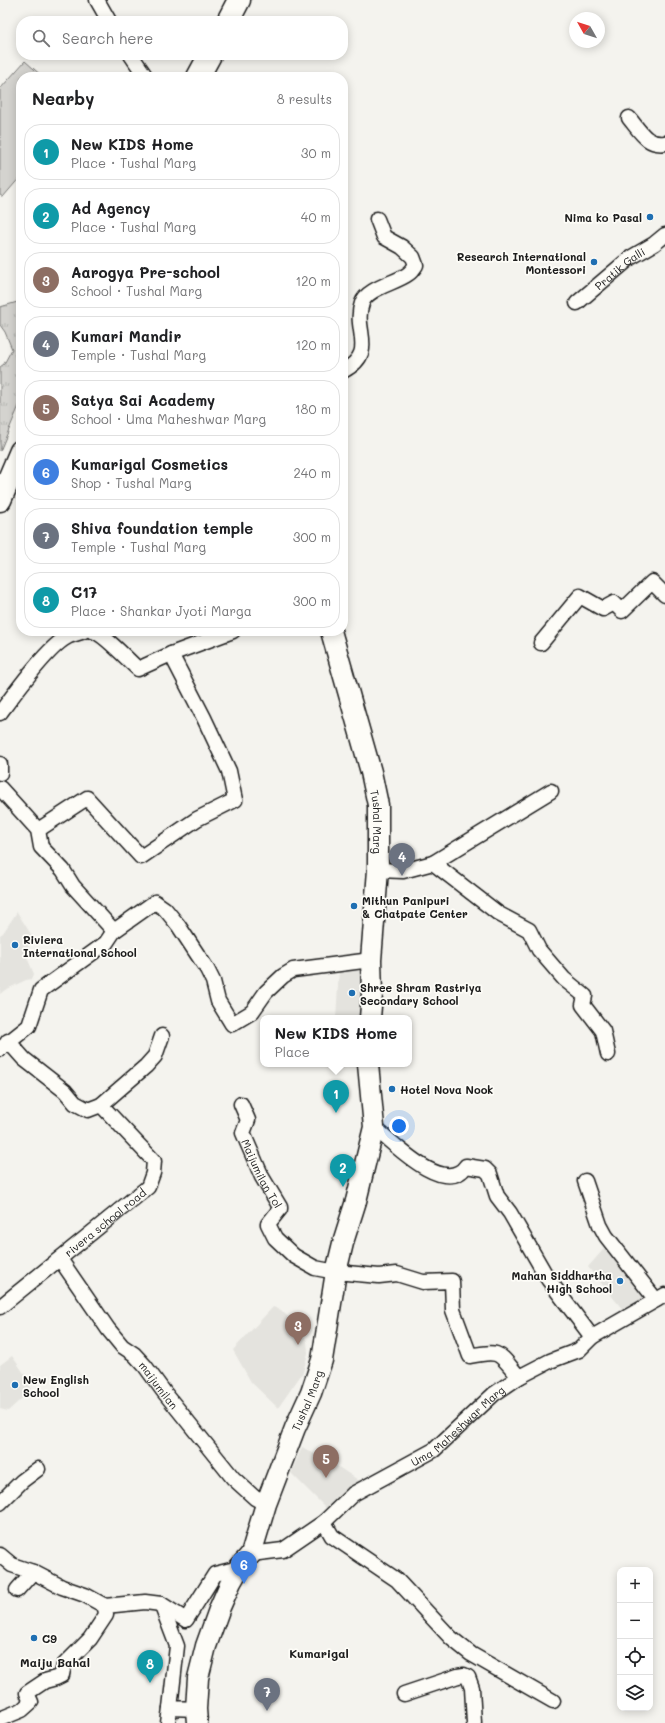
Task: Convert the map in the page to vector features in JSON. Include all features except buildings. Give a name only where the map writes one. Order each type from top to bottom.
[{"type":"main road","points":[[231,16],[239,0]]},
{"type":"main road","points":[[201,72],[207,60]]},
{"type":"main road","points":[[0,500],[16,463]]},
{"type":"street","points":[[97,0],[106,16]]},
{"type":"street","points":[[134,60],[143,72]]},
{"type":"street","points":[[629,118],[646,139],[656,144],[665,143]]},
{"type":"street","points":[[348,368],[354,365],[360,357],[362,346],[360,310],[362,302],[367,294],[409,274],[416,265],[413,257],[402,247],[384,238],[377,219]]},
{"type":"street","name":"Pratik Galli","points":[[577,304],[630,258],[654,244],[665,235]]},
{"type":"street","points":[[541,643],[580,596],[603,609],[614,603],[622,611],[652,582],[665,596]]},
{"type":"street","points":[[0,713],[17,689],[49,653],[68,636]]},
{"type":"street","points":[[102,636],[138,669],[171,654],[220,636]]},
{"type":"street","name":"Tushal Marg","points":[[332,636],[371,772],[378,805],[378,870],[371,960],[372,994],[370,1015]]},
{"type":"street","points":[[38,830],[88,798],[141,857],[197,819],[235,800],[229,771],[171,654]]},
{"type":"street","points":[[0,764],[0,773]]},
{"type":"street","points":[[0,788],[38,830],[41,847],[63,870],[73,886],[114,931]]},
{"type":"street","points":[[378,870],[403,871],[433,863],[550,792]]},
{"type":"street","points":[[433,863],[499,914],[529,930],[539,950],[564,979],[585,996],[583,1005],[602,1031],[608,1054]]},
{"type":"street","points":[[162,1036],[155,1056],[146,1066],[101,1105],[88,1110],[75,1103],[65,1091],[4,1045],[29,1026],[41,990],[106,943],[114,931],[155,902],[165,909],[178,925],[207,969],[213,981],[218,1001],[232,1024],[252,1012],[266,992],[283,976],[293,970],[371,960]]},
{"type":"street","name":"Tushal Marg","points":[[196,1716],[198,1678],[206,1646],[220,1607],[245,1561],[295,1428],[311,1394],[322,1360],[336,1272],[344,1239],[356,1201],[374,1127],[368,1067]]},
{"type":"street","name":"Maijumilan Tol","points":[[241,1104],[248,1120],[243,1133],[262,1178],[280,1207],[269,1222],[268,1227],[275,1238],[294,1256],[315,1268],[336,1272]]},
{"type":"street","name":"rivera school road","points":[[0,1307],[148,1187],[153,1174],[154,1161],[101,1105]]},
{"type":"street","points":[[374,1127],[429,1171],[441,1175],[455,1175],[462,1173],[466,1166],[485,1169],[490,1174],[497,1196],[510,1212],[548,1279],[592,1337]]},
{"type":"street","points":[[585,1181],[600,1225],[606,1236],[661,1297]]},
{"type":"street","name":"maijumilan","points":[[60,1259],[108,1329],[122,1346],[134,1354],[145,1366],[233,1478],[255,1498],[266,1504]]},
{"type":"street","points":[[336,1272],[379,1276],[397,1274],[423,1282],[452,1281],[453,1310],[470,1356],[489,1352],[500,1354],[519,1377]]},
{"type":"street","name":"Uma Maheshwar Marg","points":[[161,1604],[186,1620],[215,1574],[245,1561],[283,1550],[324,1522],[353,1494],[434,1450],[494,1394],[519,1377],[550,1361],[579,1350],[592,1337],[661,1297]]},
{"type":"street","points":[[0,1503],[22,1481],[38,1469]]},
{"type":"street","points":[[324,1522],[332,1536],[397,1580],[451,1638],[470,1654],[553,1701]]},
{"type":"street","points":[[0,1555],[12,1565],[33,1572],[62,1587],[85,1595],[105,1606],[145,1602],[161,1604],[177,1646],[168,1723]]},
{"type":"street","points":[[17,1590],[33,1572]]},
{"type":"street","points":[[0,1719],[22,1710],[31,1702],[28,1693],[45,1680],[62,1675],[64,1664],[90,1639],[106,1615],[105,1606]]},
{"type":"street","points":[[404,1694],[464,1675],[468,1677],[472,1688],[474,1723]]},
{"type":"street","points":[[170,1708],[196,1716]]},
{"type":"shaded area","name":"Riviera International School","points":[[17,912],[32,936],[26,955],[34,974],[32,979],[26,980],[0,994],[0,935],[3,933]]},
{"type":"shaded area","name":"Shree Shram Rastriya Secondary School","points":[[339,970],[368,971],[365,1015],[336,1015]]},
{"type":"shaded area","name":"Mahan Siddhartha High School","points":[[609,1243],[653,1294],[628,1316],[588,1267]]},
{"type":"shaded area","points":[[273,1307],[281,1310],[300,1329],[307,1341],[308,1353],[303,1372],[278,1408],[251,1382],[233,1350]]},
{"type":"shaded area","name":"New English School","points":[[12,1356],[28,1379],[31,1390],[8,1411],[0,1409],[0,1365]]},
{"type":"shaded area","points":[[302,1447],[337,1466],[364,1484],[326,1508],[291,1473]]},
{"type":"green space","points":[[25,61],[37,72],[16,72],[16,182],[3,197],[0,195],[0,89]]},
{"type":"green space","points":[[16,302],[16,413],[0,451],[0,367],[4,364],[12,349],[5,332],[0,325],[0,307]]},
{"type":"place","name":"Nima ko Pasal","points":[[650,217]]},
{"type":"place","name":"Research International Montessori","points":[[594,262]]},
{"type":"place","name":"Kumari Mandir","points":[[402,876]]},
{"type":"place","name":"Mithun Panipuri & Chatpate Center","points":[[354,906]]},
{"type":"place","name":"Riviera International School","points":[[15,945]]},
{"type":"place","name":"Shree Shram Rastriya Secondary School","points":[[352,993]]},
{"type":"place","name":"Hotel Nova Nook","points":[[392,1089]]},
{"type":"place","name":"New KIDS Home","points":[[336,1113]]},
{"type":"place","name":"Ad Agency","points":[[343,1187]]},
{"type":"place","name":"Mahan Siddhartha High School","points":[[620,1281]]},
{"type":"place","name":"Aarogya Pre-school","points":[[298,1345]]},
{"type":"place","name":"New English School","points":[[15,1385]]},
{"type":"place","name":"Satya Sai Academy","points":[[326,1478]]},
{"type":"place","name":"Kumarigal Cosmetics","points":[[244,1584]]},
{"type":"place","name":"C9","points":[[34,1638]]},
{"type":"place","name":"C17","points":[[150,1683]]},
{"type":"place","name":"Shiva foundation temple","points":[[267,1711]]},
{"type":"district","name":"Kumarigal","points":[[319,1653]]},
{"type":"district","name":"Maiju Bahal","points":[[55,1662]]}]
